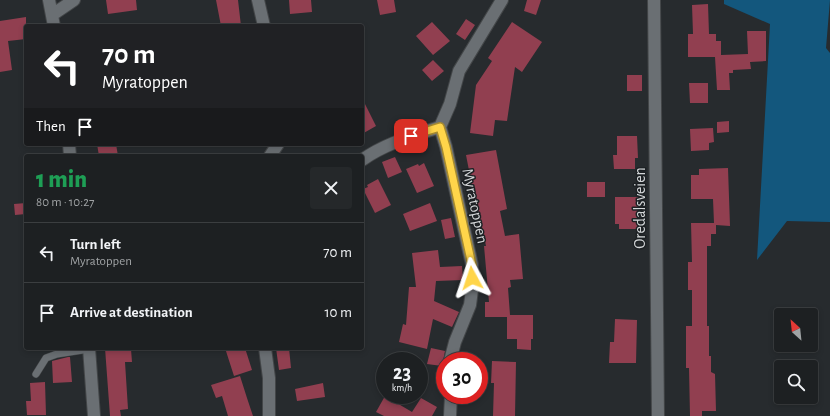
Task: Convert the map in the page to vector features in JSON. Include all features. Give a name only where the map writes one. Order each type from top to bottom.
[{"type":"street","points":[[49,0],[53,20]]},
{"type":"street","points":[[53,20],[74,0]]},
{"type":"street","points":[[258,0],[264,24]]},
{"type":"street","points":[[364,158],[375,150],[396,141],[440,127],[450,104],[459,71],[502,0]]},
{"type":"street","name":"Oredalsveien","points":[[654,0],[658,416]]},
{"type":"street","name":"Myratoppen","points":[[440,127],[446,147],[472,265],[472,290],[470,305],[452,352]]},
{"type":"street","points":[[89,350],[94,416]]},
{"type":"street","points":[[265,350],[269,378],[269,416]]},
{"type":"street","points":[[450,416],[451,404]]},
{"type":"lane","points":[[36,374],[46,358],[57,354],[78,350]]},
{"type":"shaded area","points":[[724,0],[830,0],[826,48],[830,53],[830,222],[787,221],[757,260],[770,24],[724,4]]},
{"type":"building","points":[[106,0],[136,0],[137,10],[108,14]]},
{"type":"building","points":[[216,0],[238,0],[241,24],[221,24]]},
{"type":"building","points":[[289,0],[311,0],[312,12],[290,14]]},
{"type":"building","points":[[377,0],[394,0],[396,12],[380,15]]},
{"type":"building","points":[[527,0],[541,0],[536,15],[524,11]]},
{"type":"building","points":[[708,4],[709,34],[716,34],[716,41],[721,41],[721,55],[748,54],[747,31],[766,31],[766,61],[750,62],[751,69],[733,70],[733,73],[729,73],[730,90],[717,90],[715,57],[688,57],[688,34],[693,34],[692,5]]},
{"type":"building","points":[[26,17],[26,24],[24,24],[24,39],[8,41],[12,70],[0,72],[0,21]]},
{"type":"building","points":[[466,19],[475,25],[465,40],[456,34]]},
{"type":"building","points":[[432,22],[450,41],[433,55],[416,36]]},
{"type":"building","points":[[512,22],[542,42],[522,72],[515,67],[507,121],[495,120],[493,136],[470,133],[476,85],[492,61],[488,58]]},
{"type":"building","points":[[433,60],[444,71],[432,81],[422,70]]},
{"type":"building","points":[[627,75],[642,75],[642,91],[627,91]]},
{"type":"building","points":[[689,83],[708,83],[708,103],[690,103]]},
{"type":"building","points":[[364,102],[376,126],[364,133]]},
{"type":"building","points":[[729,121],[729,132],[717,133],[717,122]]},
{"type":"building","points":[[713,128],[714,142],[709,143],[709,150],[691,151],[690,129]]},
{"type":"building","points":[[617,136],[637,136],[638,158],[635,158],[635,169],[614,169],[613,155],[617,155]]},
{"type":"building","points":[[97,146],[116,146],[118,154],[99,154]]},
{"type":"building","points":[[496,150],[507,209],[500,211],[505,236],[519,234],[523,279],[510,280],[511,287],[508,288],[510,315],[533,315],[533,339],[531,339],[531,350],[517,349],[517,339],[507,339],[507,317],[485,317],[485,302],[489,302],[484,246],[486,246],[481,222],[479,222],[466,155]]},
{"type":"building","points":[[395,157],[402,172],[388,178],[382,162]]},
{"type":"building","points":[[424,163],[434,186],[417,193],[406,169],[418,164],[419,166]]},
{"type":"building","points":[[728,168],[730,226],[716,225],[716,234],[711,234],[711,246],[707,246],[707,326],[709,326],[709,356],[711,356],[711,372],[715,374],[716,411],[702,411],[702,416],[690,416],[689,368],[686,368],[686,326],[692,326],[692,290],[688,290],[688,262],[692,262],[691,223],[714,223],[713,199],[691,199],[691,175],[699,175],[699,169]]},
{"type":"building","points":[[378,179],[391,205],[375,213],[364,191],[364,189],[368,187],[367,185]]},
{"type":"building","points":[[587,182],[605,182],[605,197],[587,197]]},
{"type":"building","points":[[615,197],[638,197],[638,229],[619,229],[619,224],[615,224]]},
{"type":"building","points":[[24,203],[24,214],[15,215],[14,204]]},
{"type":"building","points":[[430,203],[437,221],[410,231],[403,214]]},
{"type":"building","points":[[451,218],[455,237],[445,239],[441,220]]},
{"type":"building","points":[[438,250],[440,267],[462,266],[463,280],[436,281],[434,301],[459,312],[452,327],[433,319],[427,349],[399,342],[403,324],[406,325],[409,287],[416,287],[412,253]]},
{"type":"building","points":[[615,319],[637,320],[636,363],[609,363],[610,342],[614,342]]},
{"type":"building","points":[[431,348],[445,351],[436,352],[436,365],[428,364]]},
{"type":"building","points":[[105,350],[131,350],[132,362],[125,362],[128,409],[120,410],[121,416],[110,416]]},
{"type":"building","points":[[226,350],[246,350],[252,370],[234,376]]},
{"type":"building","points":[[276,350],[289,350],[291,368],[279,370]]},
{"type":"building","points":[[70,357],[72,382],[53,383],[52,361]]},
{"type":"building","points":[[492,361],[516,362],[515,416],[493,416],[494,383],[491,383]]},
{"type":"building","points":[[240,376],[253,416],[228,416],[222,396],[216,398],[211,385]]},
{"type":"building","points":[[45,382],[46,415],[27,415],[26,401],[31,401],[30,383]]},
{"type":"building","points":[[323,383],[325,397],[297,401],[295,389]]},
{"type":"building","points":[[428,402],[437,407],[432,416],[384,416],[376,412],[380,404],[398,404],[412,412],[417,404],[428,404]]},
{"type":"route","points":[[411,136],[440,127],[446,147],[472,265],[472,278]]}]
